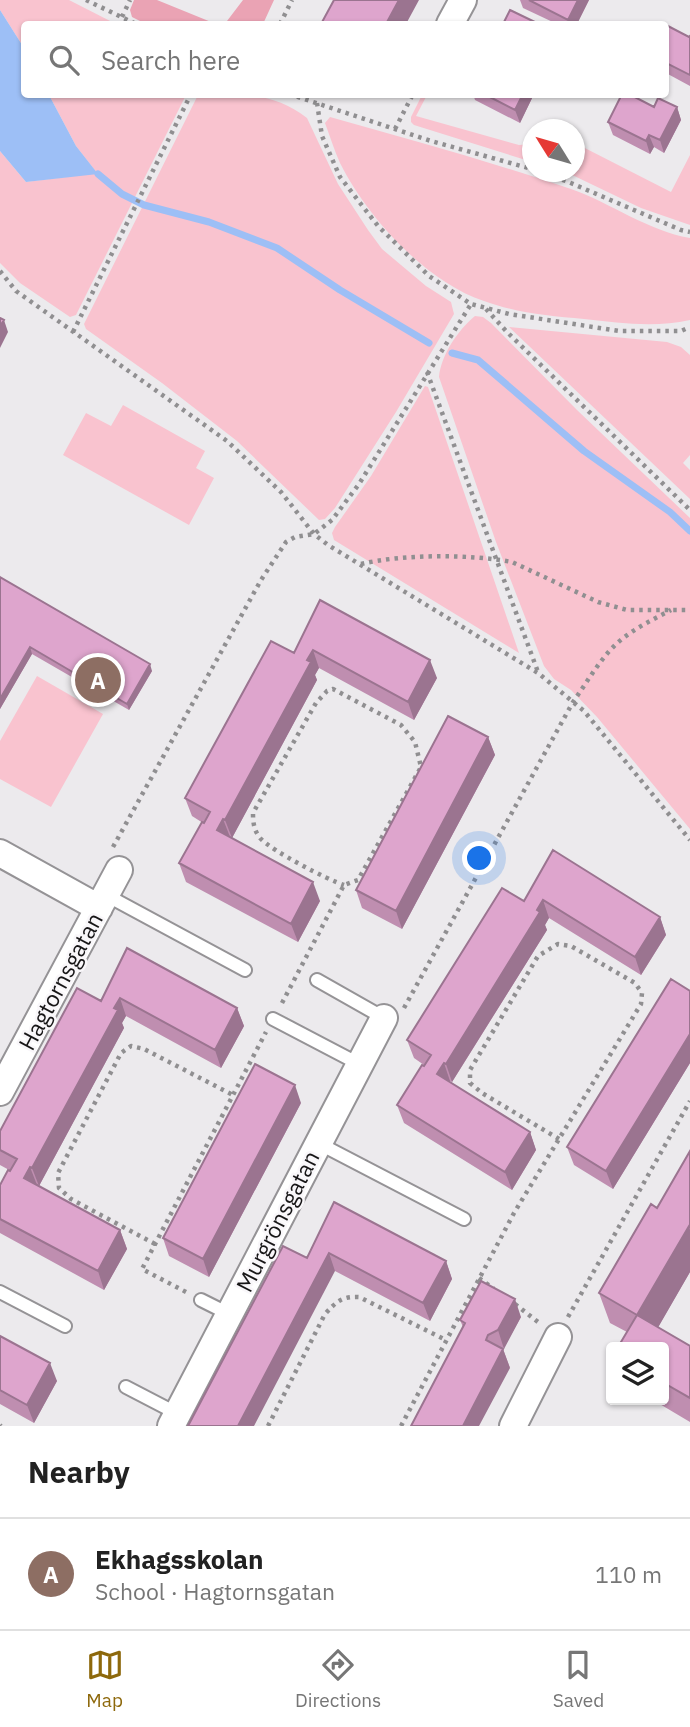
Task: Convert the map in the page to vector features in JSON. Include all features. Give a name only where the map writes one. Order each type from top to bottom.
[{"type":"street","points":[[452,21],[463,0]]},
{"type":"street","points":[[0,853],[102,901]]},
{"type":"street","name":"Hagtornsgatan","points":[[0,1093],[119,870]]},
{"type":"street","name":"Murgrönsgatan","points":[[174,1420],[384,1018]]},
{"type":"street","points":[[513,1426],[558,1337]]},
{"type":"lane","points":[[102,901],[245,970]]},
{"type":"lane","points":[[317,981],[384,1018]]},
{"type":"lane","points":[[273,1019],[359,1065]]},
{"type":"lane","points":[[317,1143],[464,1219]]},
{"type":"lane","points":[[0,1292],[65,1326]]},
{"type":"lane","points":[[201,1300],[229,1314]]},
{"type":"lane","points":[[126,1387],[174,1420]]},
{"type":"path","points":[[86,0],[130,21]]},
{"type":"path","points":[[122,17],[130,0]]},
{"type":"path","points":[[282,21],[292,0]]},
{"type":"path","points":[[73,331],[189,98]]},
{"type":"path","points":[[301,98],[522,167]]},
{"type":"path","points":[[395,129],[412,98]]},
{"type":"path","points":[[317,103],[322,136],[340,177],[377,226],[429,276],[471,304],[509,314],[619,331],[681,331],[690,327]]},
{"type":"path","points":[[568,182],[690,232]]},
{"type":"path","points":[[0,271],[16,290],[227,441],[281,492],[314,534],[538,673],[584,711],[690,840]]},
{"type":"path","points":[[118,839],[261,580],[286,542],[295,537],[314,534],[332,520],[359,484],[471,304]]},
{"type":"path","points":[[485,308],[506,332],[690,510]]},
{"type":"path","points":[[427,371],[538,673]]},
{"type":"path","points":[[360,565],[398,559],[497,559],[512,562],[598,602],[627,610],[690,610]]},
{"type":"path","points":[[384,1018],[397,1022],[573,702],[620,640],[671,610]]},
{"type":"path","points":[[201,1300],[142,1269],[344,885],[358,880],[421,767],[415,742],[401,725],[333,689],[327,691],[316,703],[253,813],[253,826],[262,839],[327,880],[344,885]]},
{"type":"path","points":[[401,1426],[514,1213],[559,1139],[641,1004],[642,993],[635,983],[571,946],[558,944],[538,957],[470,1070],[470,1083],[559,1139]]},
{"type":"path","points":[[155,1244],[71,1199],[59,1188],[58,1173],[121,1052],[131,1046],[144,1049],[233,1095]]},
{"type":"path","points":[[509,1300],[558,1337],[690,1101]]},
{"type":"path","points":[[479,1278],[499,1293]]},
{"type":"path","points":[[268,1426],[325,1314],[337,1301],[359,1297],[446,1340]]},
{"type":"shaded area","points":[[0,0],[69,0],[110,21],[21,21],[21,43],[0,10]]},
{"type":"shaded area","points":[[134,0],[157,0],[209,21],[140,21],[132,17],[130,10]]},
{"type":"shaded area","points":[[243,0],[274,0],[264,21],[227,21]]},
{"type":"shaded area","points":[[51,98],[184,98],[76,315],[70,317],[20,283],[0,263],[0,151],[26,182],[97,173],[76,146]]},
{"type":"shaded area","points":[[197,98],[264,98],[294,109],[307,118],[338,184],[382,249],[426,286],[451,302],[454,314],[335,508],[325,519],[319,520],[237,441],[86,329],[84,324]]},
{"type":"shaded area","points":[[420,98],[425,98],[416,116],[522,145],[522,159],[414,125],[411,122]]},
{"type":"shaded area","points":[[330,117],[481,160],[522,173],[522,182],[549,182],[571,189],[644,223],[690,238],[690,320],[637,324],[546,315],[496,305],[462,292],[420,263],[382,225],[352,184],[338,158],[325,123]]},
{"type":"shaded area","points":[[585,148],[671,192],[690,155],[690,225],[641,208],[585,181]]},
{"type":"shaded area","points":[[475,316],[483,317],[491,323],[690,518],[690,829],[597,717],[571,690],[554,679],[544,666],[496,542],[439,377],[451,344]]},
{"type":"shaded area","points":[[509,327],[667,342],[681,347],[690,355],[690,455],[683,463],[690,470],[690,499]]},
{"type":"shaded area","points":[[425,386],[428,387],[519,653],[334,540],[332,533],[335,527],[371,476]]},
{"type":"shaded area","points":[[123,405],[205,451],[196,468],[214,478],[189,525],[63,455],[86,413],[111,426]]},
{"type":"shaded area","points":[[37,676],[103,714],[51,807],[0,779],[0,741]]},
{"type":"water","points":[[0,10],[21,43],[21,98],[51,98],[76,146],[98,174],[26,182],[0,151]]},
{"type":"building","points":[[334,0],[399,0],[388,21],[323,21]]},
{"type":"building","points":[[529,0],[578,0],[568,20]]},
{"type":"building","points":[[510,10],[533,21],[504,21]]},
{"type":"building","points":[[669,27],[690,36],[690,75],[669,64]]},
{"type":"building","points":[[492,98],[521,98],[515,110]]},
{"type":"building","points":[[620,98],[637,98],[654,107],[658,98],[677,107],[660,140],[649,135],[646,141],[608,122]]},
{"type":"building","points":[[0,577],[150,664],[127,704],[30,647],[0,699]]},
{"type":"building","points":[[320,600],[430,660],[408,702],[313,650],[307,660],[311,662],[217,830],[313,882],[291,924],[179,863],[210,812],[185,798],[271,641],[294,653]]},
{"type":"building","points":[[448,716],[488,737],[396,911],[356,890]]},
{"type":"building","points":[[553,850],[660,917],[635,957],[543,900],[537,910],[540,912],[446,1064],[444,1063],[437,1074],[530,1132],[505,1172],[397,1105],[431,1055],[407,1040],[502,888],[524,901]]},
{"type":"building","points":[[127,948],[237,1008],[215,1050],[120,998],[114,1008],[118,1010],[24,1178],[120,1230],[98,1271],[0,1219],[0,1185],[17,1159],[0,1150],[0,1131],[77,988],[101,1001]]},
{"type":"building","points":[[671,979],[690,991],[690,1034],[606,1171],[567,1147]]},
{"type":"building","points":[[255,1064],[295,1085],[203,1259],[163,1238]]},
{"type":"building","points":[[690,1151],[690,1227],[637,1315],[599,1293],[651,1204],[657,1208]]},
{"type":"building","points":[[334,1202],[446,1261],[423,1303],[329,1253],[238,1426],[188,1426],[283,1246],[307,1258]]},
{"type":"building","points":[[481,1281],[515,1299],[498,1330],[488,1335],[486,1340],[503,1349],[463,1426],[411,1426],[465,1323],[460,1320]]},
{"type":"building","points":[[637,1315],[690,1346],[690,1398],[669,1386],[669,1342],[621,1342]]},
{"type":"building","points":[[0,1336],[50,1363],[27,1405],[0,1390]]},
{"type":"waterway","points":[[98,174],[122,194],[144,205],[209,222],[277,248],[340,290],[429,343]]},
{"type":"waterway","points":[[452,353],[478,360],[584,451],[670,512],[690,531]]},
{"type":"place","name":"Ekhagsskolan","points":[[98,680]]}]
